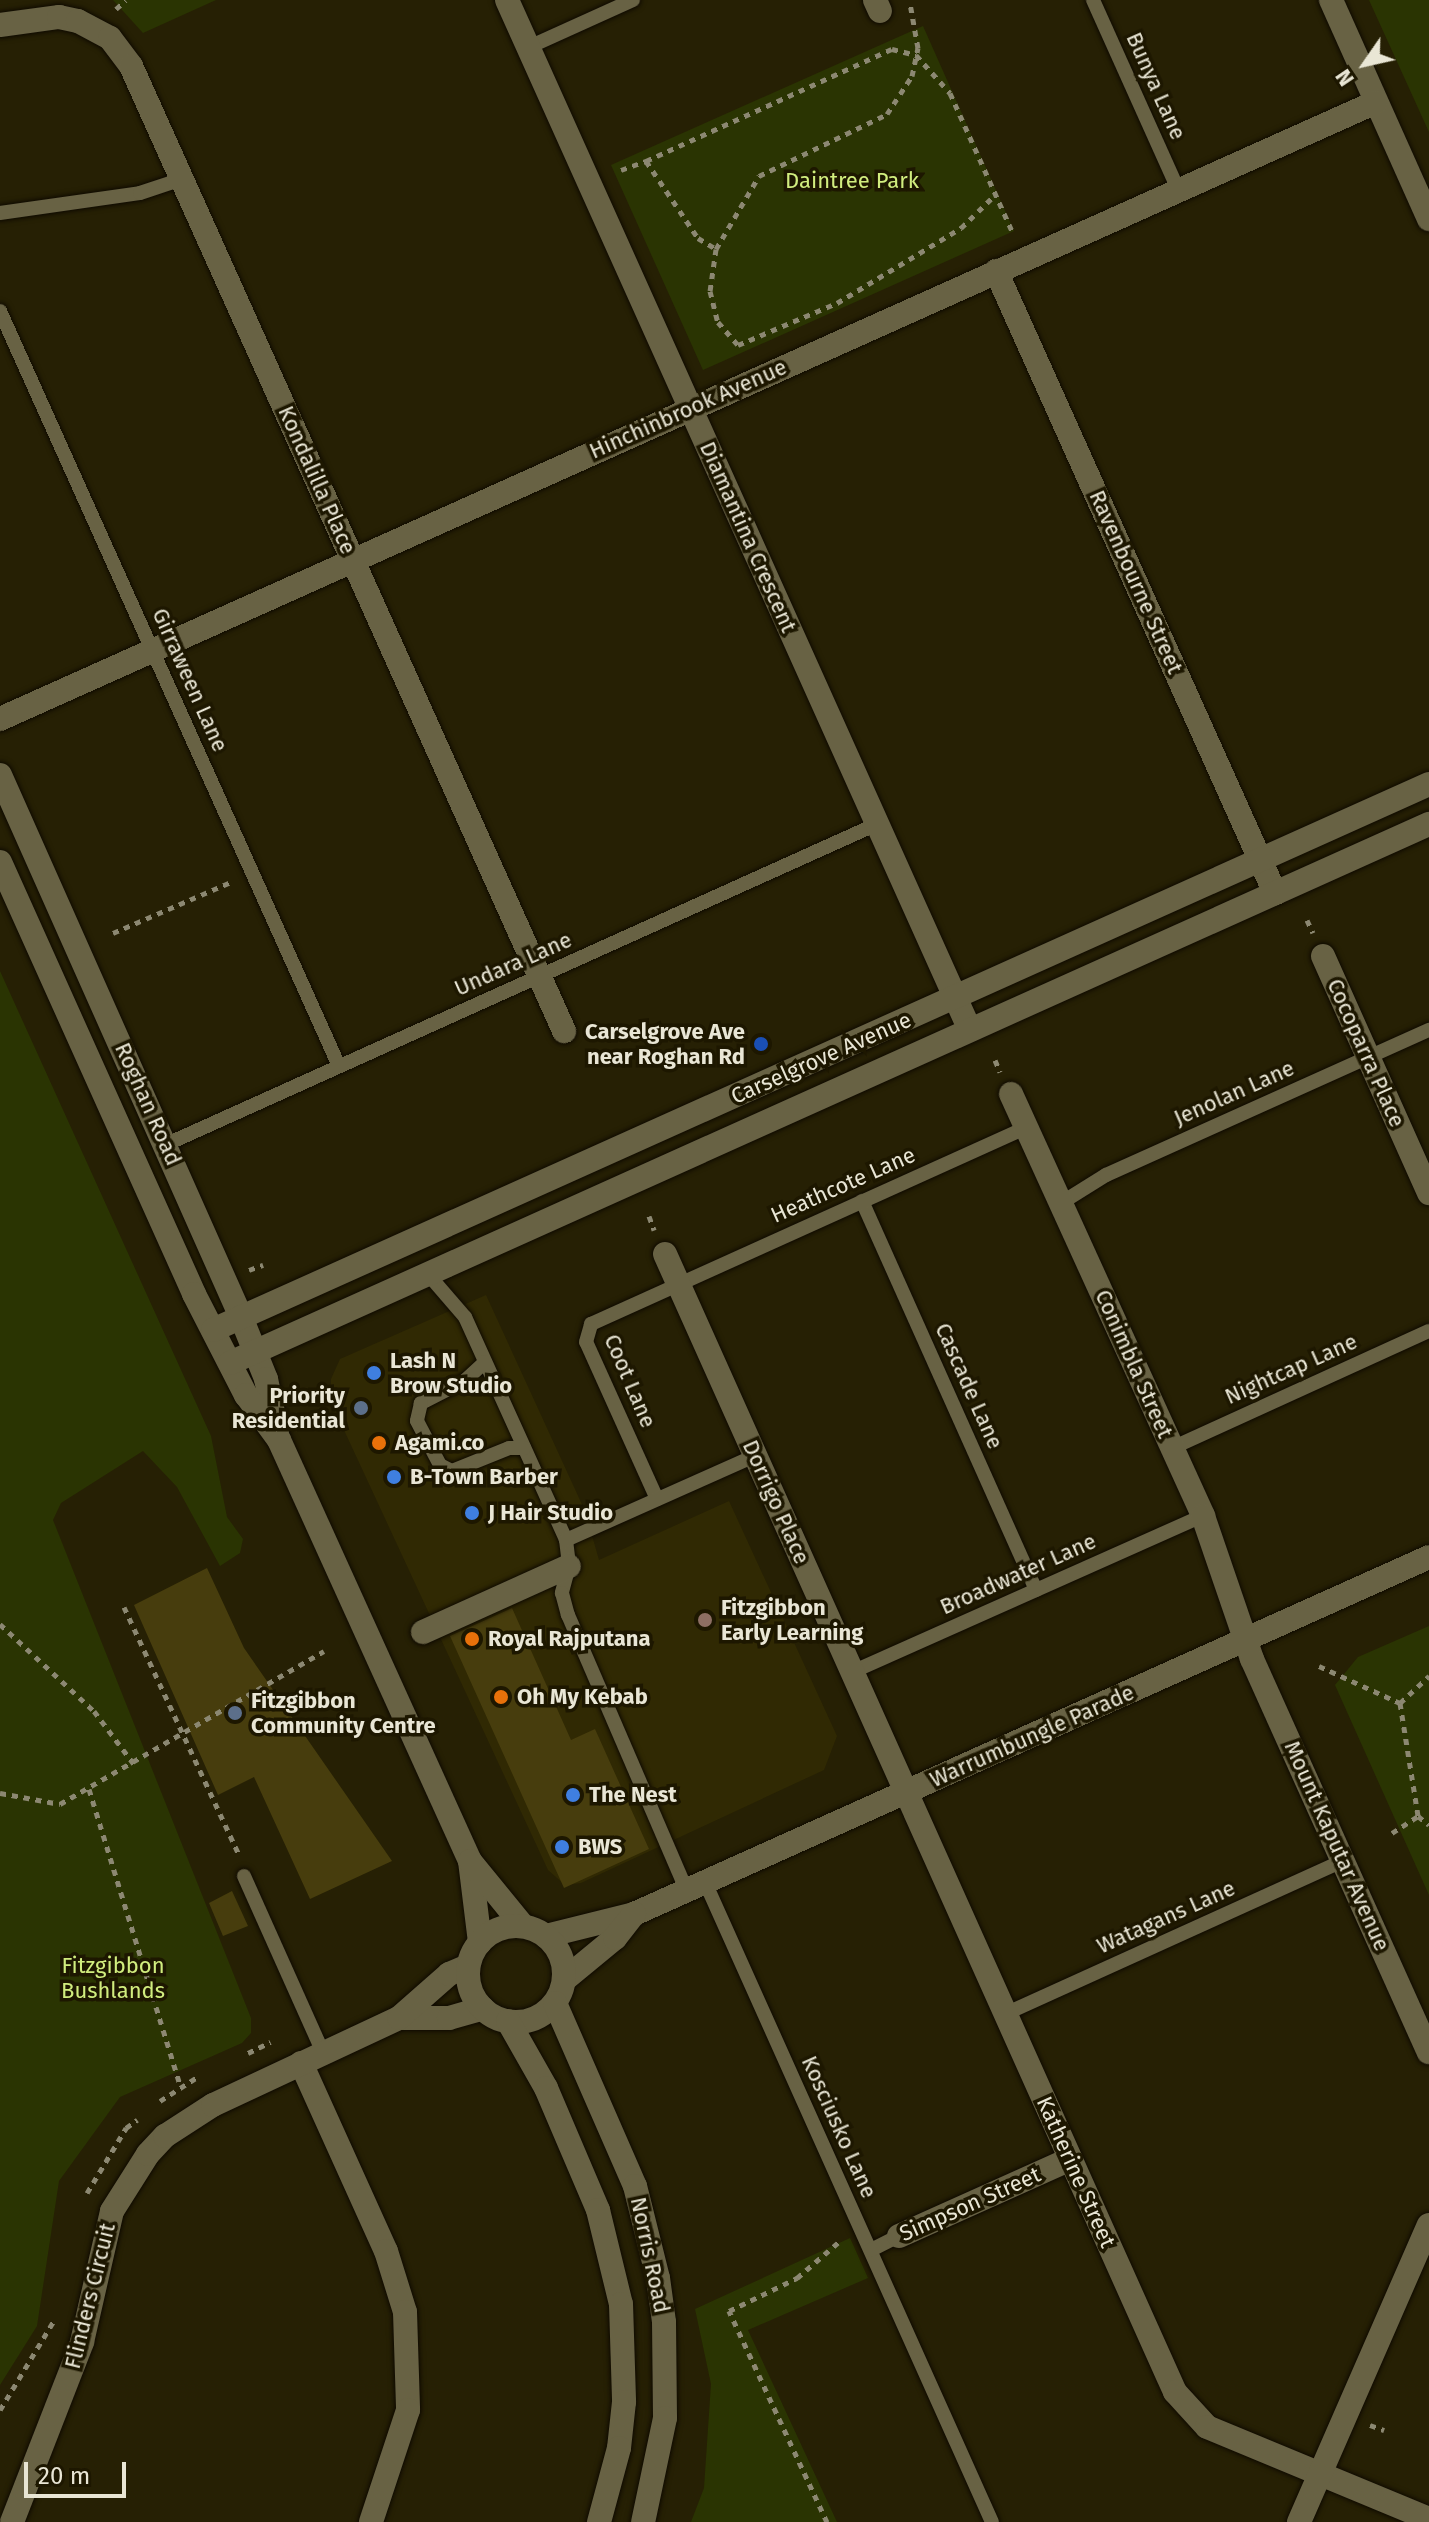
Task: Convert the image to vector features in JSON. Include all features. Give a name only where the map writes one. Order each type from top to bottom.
[{"type":"street","name":"Diamantina Crescent","points":[[507,0],[970,1030]]},
{"type":"street","points":[[1331,0],[1429,219]]},
{"type":"street","name":"Kondalilla Place","points":[[0,25],[59,17],[110,38],[131,66],[564,1031]]},
{"type":"street","name":"Hinchinbrook Avenue","points":[[0,719],[1376,102]]},
{"type":"street","name":"Ravenbourne Street","points":[[996,271],[1275,893]]},
{"type":"street","name":"Roghan Road","points":[[0,775],[167,1144],[256,1351],[279,1440]]},
{"type":"street","name":"Carselgrove Avenue","points":[[213,1330],[1429,784]]},
{"type":"street","name":"Carselgrove Avenue","points":[[230,1363],[1429,824]]},
{"type":"street","name":"Roghan Road","points":[[0,862],[213,1330],[230,1363],[279,1440],[470,1861],[523,1926]]},
{"type":"street","name":"Cocoparra Place","points":[[1323,956],[1429,1193]]},
{"type":"street","name":"Conimbla Street","points":[[1011,1094],[1203,1516],[1245,1639]]},
{"type":"street","name":"Dorrigo Place","points":[[665,1254],[906,1793]]},
{"type":"street","name":"Warrumbungle Parade","points":[[546,1936],[634,1914],[1429,1557]]},
{"type":"street","points":[[423,1632],[569,1566]]},
{"type":"street","name":"Mount Kaputar Avenue","points":[[1245,1639],[1429,2052]]},
{"type":"street","name":"Katherine Street","points":[[906,1793],[1183,2406],[1207,2427],[1429,2519]]},
{"type":"street","name":"Roghan Road","points":[[470,1861],[480,1942]]},
{"type":"street","name":"Warrumbungle Parade","points":[[564,1980],[615,1938],[634,1914]]},
{"type":"street","points":[[523,1926],[546,1936],[557,1949],[564,1980],[555,2003],[534,2019],[508,2021],[483,2008],[468,1982],[468,1966],[480,1942],[492,1932],[523,1926]]},
{"type":"street","name":"Flinders Circuit","points":[[12,2522],[82,2342],[102,2242],[128,2181],[165,2136],[186,2121],[399,2018],[449,1974],[468,1966]]},
{"type":"street","name":"Norris Road","points":[[555,2003],[635,2186],[658,2278],[664,2322],[665,2418],[643,2522]]},
{"type":"street","name":"Flinders Circuit","points":[[399,2018],[455,2018],[483,2008]]},
{"type":"street","name":"Norris Road","points":[[508,2021],[546,2088],[598,2210],[621,2304],[624,2402],[619,2448],[599,2522]]},
{"type":"street","points":[[312,2058],[386,2251],[405,2312],[408,2410],[371,2522]]},
{"type":"street","name":"Simpson Street","points":[[899,2236],[1070,2159]]},
{"type":"street","points":[[1299,2522],[1323,2476],[1429,2225]]},
{"type":"lane","points":[[529,47],[633,0]]},
{"type":"lane","name":"Bunya Lane","points":[[1093,0],[1179,191]]},
{"type":"lane","points":[[0,213],[140,193],[182,179]]},
{"type":"lane","name":"Girraween Lane","points":[[0,311],[339,1066]]},
{"type":"lane","name":"Undara Lane","points":[[167,1144],[877,824]]},
{"type":"lane","name":"Jenolan Lane","points":[[1061,1203],[1106,1175],[1429,1030]]},
{"type":"lane","name":"Heathcote Lane","points":[[678,1284],[1026,1128]]},
{"type":"lane","name":"Cascade Lane","points":[[862,1201],[1036,1590]]},
{"type":"lane","name":"Kosciusko Lane","points":[[427,1273],[456,1302],[566,1540],[569,1566],[562,1593],[568,1615],[871,2250],[992,2522]]},
{"type":"lane","name":"Coot Lane","points":[[657,1499],[586,1337],[596,1321],[678,1284]]},
{"type":"lane","name":"Nightcap Lane","points":[[1172,1448],[1429,1331]]},
{"type":"lane","points":[[485,1362],[466,1380],[421,1403],[417,1421],[436,1460],[452,1471],[509,1448],[524,1448]]},
{"type":"lane","points":[[566,1540],[755,1456]]},
{"type":"lane","name":"Broadwater Lane","points":[[852,1672],[1203,1516]]},
{"type":"lane","name":"Watagans Lane","points":[[1005,2014],[1345,1860]]},
{"type":"lane","points":[[243,1869],[312,2058]]},
{"type":"lane","name":"Simpson Street","points":[[871,2250],[899,2236]]},
{"type":"path","points":[[113,12],[126,0]]},
{"type":"path","points":[[909,0],[916,20],[916,55],[912,76],[887,114],[759,176],[716,249],[710,291],[718,322],[738,345],[837,303],[961,228],[996,194]]},
{"type":"path","points":[[621,170],[892,49],[916,55],[950,93],[1017,241]]},
{"type":"path","points":[[646,161],[698,238],[716,249]]},
{"type":"path","points":[[113,933],[252,872]]},
{"type":"path","points":[[247,1271],[263,1265]]},
{"type":"path","points":[[124,1607],[243,1869]]},
{"type":"path","points":[[0,1624],[94,1711],[134,1764]]},
{"type":"path","points":[[0,1793],[60,1804],[134,1764],[324,1651]]},
{"type":"path","points":[[1319,1666],[1400,1703]]},
{"type":"path","points":[[1400,1703],[1429,1676]]},
{"type":"path","points":[[1400,1703],[1418,1816],[1429,1825]]},
{"type":"path","points":[[89,1789],[180,2085]]},
{"type":"path","points":[[1392,1833],[1418,1816]]},
{"type":"path","points":[[827,2522],[729,2311],[797,2278],[848,2234]]},
{"type":"path","points":[[1370,2425],[1384,2430]]},
{"type":"shaded area","points":[[486,1295],[585,1511],[599,1560],[729,1501],[837,1736],[824,1770],[581,1883],[565,1885],[548,1870],[331,1402],[331,1379],[340,1359]]},
{"type":"green space","points":[[113,0],[216,0],[143,33]]},
{"type":"green space","points":[[1369,0],[1429,0],[1429,132]]},
{"type":"green space","name":"Daintree Park","points":[[923,26],[1014,231],[703,370],[611,165]]},
{"type":"green space","name":"Fitzgibbon Bushlands","points":[[0,971],[211,1436],[227,1517],[243,1539],[240,1553],[220,1566],[177,1487],[143,1451],[61,1503],[53,1520],[251,2018],[251,2033],[242,2043],[120,2097],[59,2181],[37,2326],[0,2385]]},
{"type":"green space","points":[[1429,1626],[1429,1895],[1335,1685],[1358,1657]]},
{"type":"green space","points":[[850,2238],[868,2278],[748,2330],[837,2522],[691,2522],[704,2488],[711,2384],[695,2309]]},
{"type":"building","name":"Fitzgibbon Community Centre","points":[[207,1568],[244,1648],[392,1861],[310,1899],[254,1777],[218,1795],[134,1605]]},
{"type":"building","name":"The Nest","points":[[512,1608],[571,1740],[595,1729],[649,1849],[564,1888],[450,1636]]},
{"type":"building","points":[[232,1891],[248,1926],[223,1936],[209,1903]]},
{"type":"place","name":"Carselgrove Ave near Roghan Rd","points":[[761,1044]]},
{"type":"place","name":"Lash N Brow Studio","points":[[374,1373]]},
{"type":"place","name":"Priority Residential","points":[[361,1408]]},
{"type":"place","name":"Agami.co","points":[[379,1443]]},
{"type":"place","name":"B-Town Barber","points":[[394,1477]]},
{"type":"place","name":"J Hair Studio","points":[[472,1513]]},
{"type":"place","name":"Fitzgibbon Early Learning","points":[[705,1620]]},
{"type":"place","name":"Royal Rajputana","points":[[472,1639]]},
{"type":"place","name":"Oh My Kebab","points":[[501,1697]]},
{"type":"place","name":"Fitzgibbon Community Centre","points":[[235,1713]]},
{"type":"place","name":"The Nest","points":[[573,1795]]},
{"type":"place","name":"BWS","points":[[562,1847]]}]
